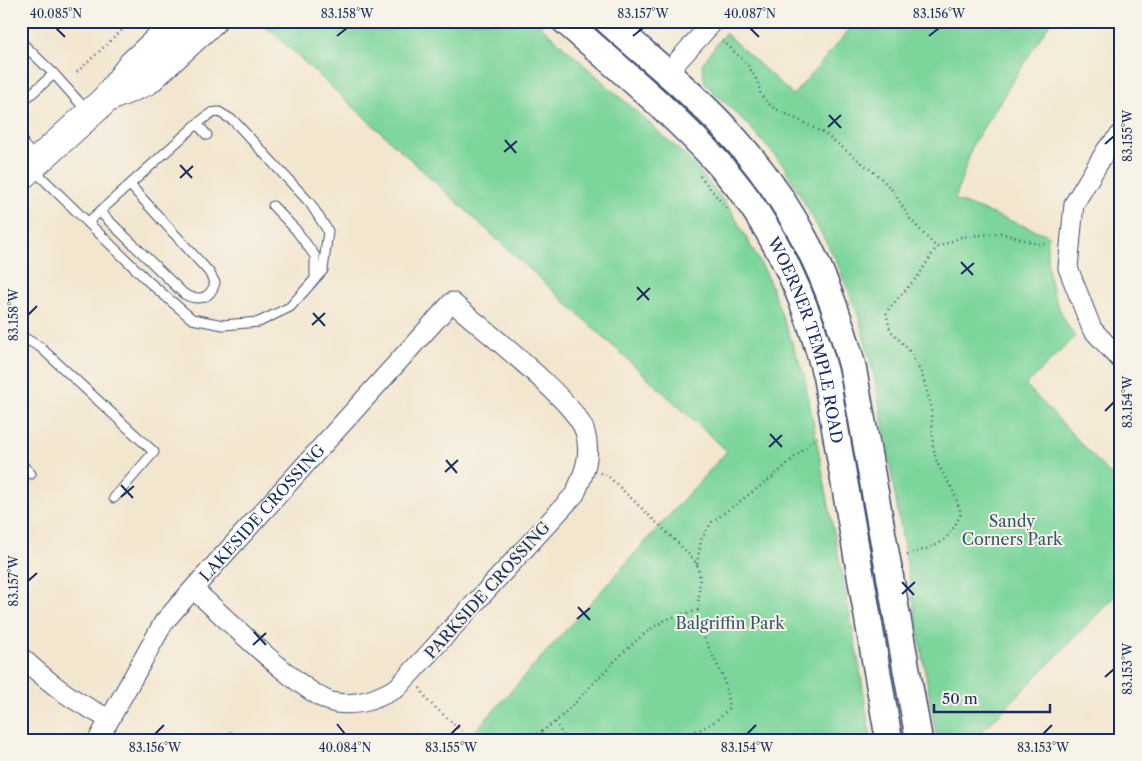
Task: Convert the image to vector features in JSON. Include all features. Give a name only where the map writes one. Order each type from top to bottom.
[{"type":"main road","points":[[30,168],[98,106],[132,65],[179,21]]},
{"type":"main road","points":[[98,106],[148,81],[212,21]]},
{"type":"main road","name":"WOERNER TEMPLE ROAD","points":[[608,21],[735,140],[770,182],[798,225],[822,271],[842,326],[853,369],[919,740]]},
{"type":"main road","name":"WOERNER TEMPLE ROAD","points":[[556,26],[680,124],[721,166],[747,200],[773,240],[801,298],[819,346],[826,376],[889,740]]},
{"type":"street","points":[[666,74],[714,21]]},
{"type":"street","points":[[1121,134],[1107,149],[1074,204],[1068,268],[1092,329],[1121,360]]},
{"type":"street","name":"PARKSIDE CROSSING","points":[[193,589],[304,688],[334,703],[367,703],[397,688],[575,494],[588,464],[585,432],[568,404],[452,302]]},
{"type":"street","name":"LAKESIDE CROSSING","points":[[98,740],[164,622],[452,302]]},
{"type":"street","points":[[21,657],[47,681],[76,703],[110,719]]},
{"type":"lane","points":[[21,42],[54,74],[98,106]]},
{"type":"lane","points":[[21,114],[23,101],[54,74]]},
{"type":"lane","points":[[21,130],[30,168],[87,223],[192,319],[223,325],[259,322],[290,307],[323,270],[328,231],[310,204],[234,121],[218,112],[211,113],[197,124],[101,213],[87,223]]},
{"type":"lane","points":[[197,124],[207,135]]},
{"type":"lane","points":[[101,213],[184,294],[194,300],[205,298],[213,290],[215,283],[209,272],[130,185]]},
{"type":"lane","points":[[273,206],[296,230],[315,256],[315,278]]},
{"type":"lane","points":[[21,336],[40,347],[154,452],[114,498]]},
{"type":"lane","points":[[21,464],[31,474]]},
{"type":"path","points":[[77,72],[132,21]]},
{"type":"path","points":[[537,21],[556,26]]},
{"type":"path","points":[[723,41],[748,65],[758,83],[761,96],[772,106],[824,133],[881,178],[893,191],[910,219],[936,248]]},
{"type":"path","points":[[697,173],[732,215]]},
{"type":"path","points":[[905,555],[936,546],[952,534],[961,514],[953,490],[937,463],[933,446],[931,406],[922,374],[908,349],[890,330],[886,312],[918,276],[936,248],[961,237],[1001,233],[1038,244],[1047,244]]},
{"type":"path","points":[[673,740],[699,730],[721,718],[729,707],[724,680],[697,623],[700,578],[697,564],[702,540],[712,522],[774,476],[818,436],[820,443]]},
{"type":"path","points":[[586,469],[608,476],[697,564]]},
{"type":"path","points":[[529,740],[555,722],[655,626],[668,619],[698,610]]},
{"type":"path","points":[[411,673],[428,701],[472,740]]},
{"type":"path","points":[[555,722],[566,740]]},
{"type":"green space","name":"Balgriffin Park","points":[[260,21],[535,21],[687,157],[729,207],[767,275],[804,375],[859,664],[871,740],[467,740],[727,451]]},
{"type":"green space","name":"Sandy Corners Park","points":[[857,21],[1051,21],[973,144],[955,200],[1048,235],[1048,263],[1052,289],[1061,313],[1075,337],[1026,385],[1121,486],[1121,590],[982,732],[986,740],[937,740],[876,384],[860,320],[837,262],[784,166],[749,126],[705,84],[702,64],[725,33],[793,95]]},
{"type":"green space","points":[[229,730],[241,740],[219,740]]}]
